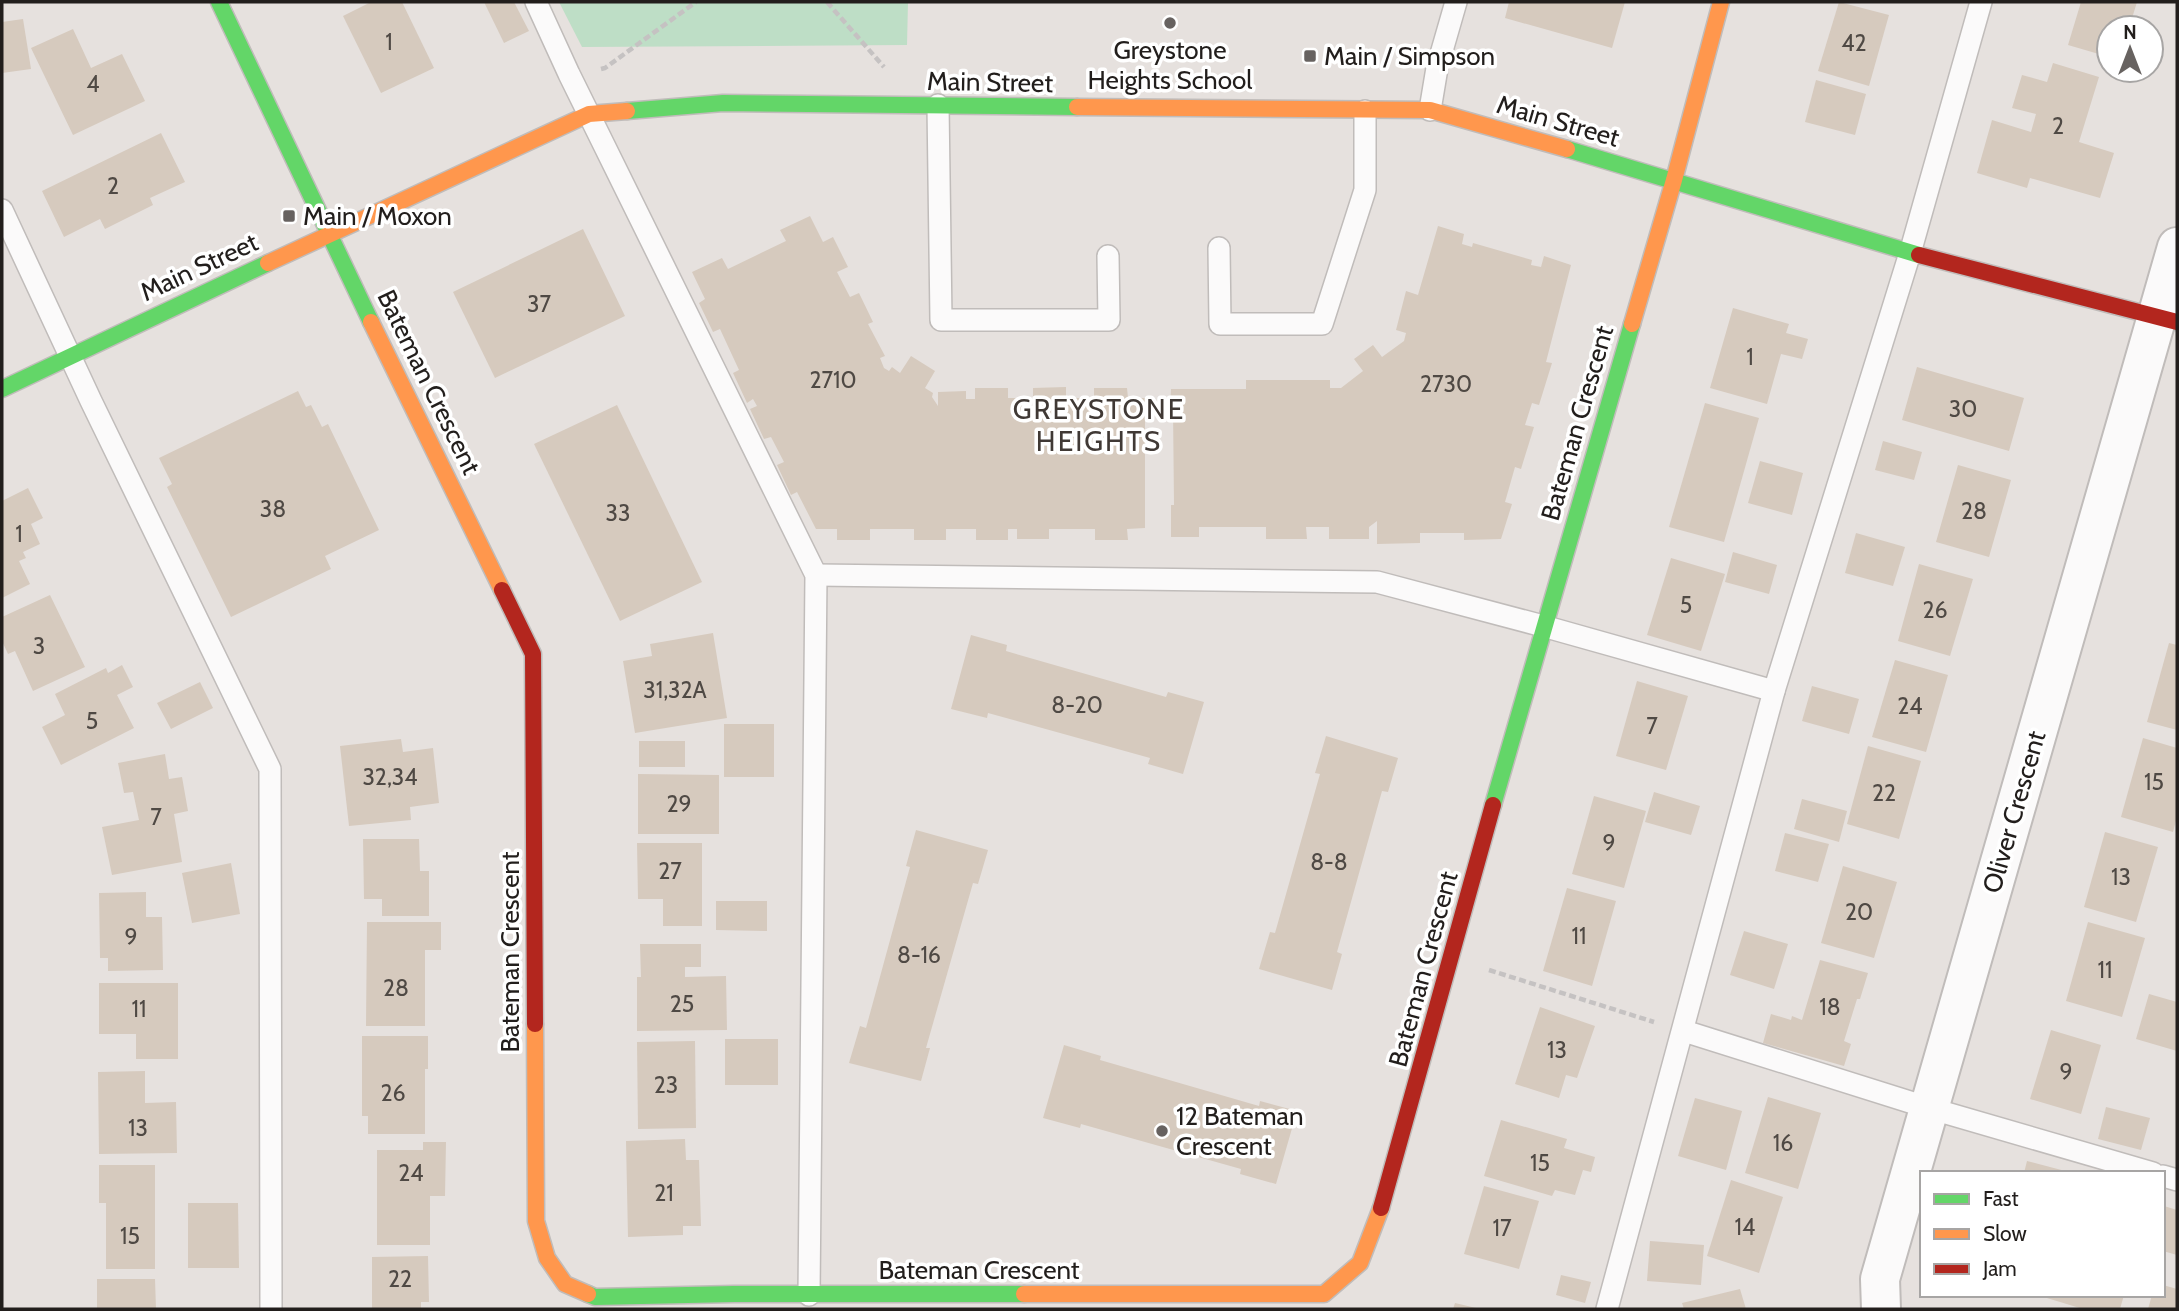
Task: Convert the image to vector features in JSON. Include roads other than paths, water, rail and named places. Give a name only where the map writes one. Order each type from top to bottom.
[{"type":"street","name":"Bateman Crescent","points":[[219,2],[283,140],[533,654],[536,1221],[547,1258],[565,1284],[595,1297],[1324,1294],[1360,1263],[1387,1190],[1543,625],[1674,180],[1721,2]]},
{"type":"street","name":"Main Street","points":[[2,389],[330,233],[589,114],[723,103],[1430,110],[1674,180],[1910,253],[2167,319]]},
{"type":"street","name":"Oliver Crescent","points":[[1881,1309],[1880,1279],[1929,1108],[2167,319],[2177,247]]},
{"type":"lane","points":[[536,2],[569,75],[816,575],[809,1295]]},
{"type":"lane","points":[[1430,110],[1437,68],[1456,2]]},
{"type":"lane","points":[[1607,1309],[1774,691],[1910,253],[1981,2]]},
{"type":"lane","points":[[939,105],[941,320],[1109,320],[1108,256]]},
{"type":"lane","points":[[1219,248],[1220,324],[1322,324],[1365,190],[1365,111]]},
{"type":"lane","points":[[2,210],[271,769],[271,1309]]},
{"type":"lane","points":[[816,575],[1377,582],[1543,625],[1774,691]]},
{"type":"lane","points":[[1684,1031],[1929,1108],[2146,1171]]},
{"type":"place","name":"Greystone Heights School","points":[[1170,23]]},
{"type":"place","name":"Main / Simpson","points":[[1310,56]]},
{"type":"place","name":"Main / Moxon","points":[[289,216]]},
{"type":"place","name":"12 Bateman Crescent","points":[[1162,1131]]},
{"type":"district","name":"GREYSTONE HEIGHTS","points":[[1099,425]]}]
